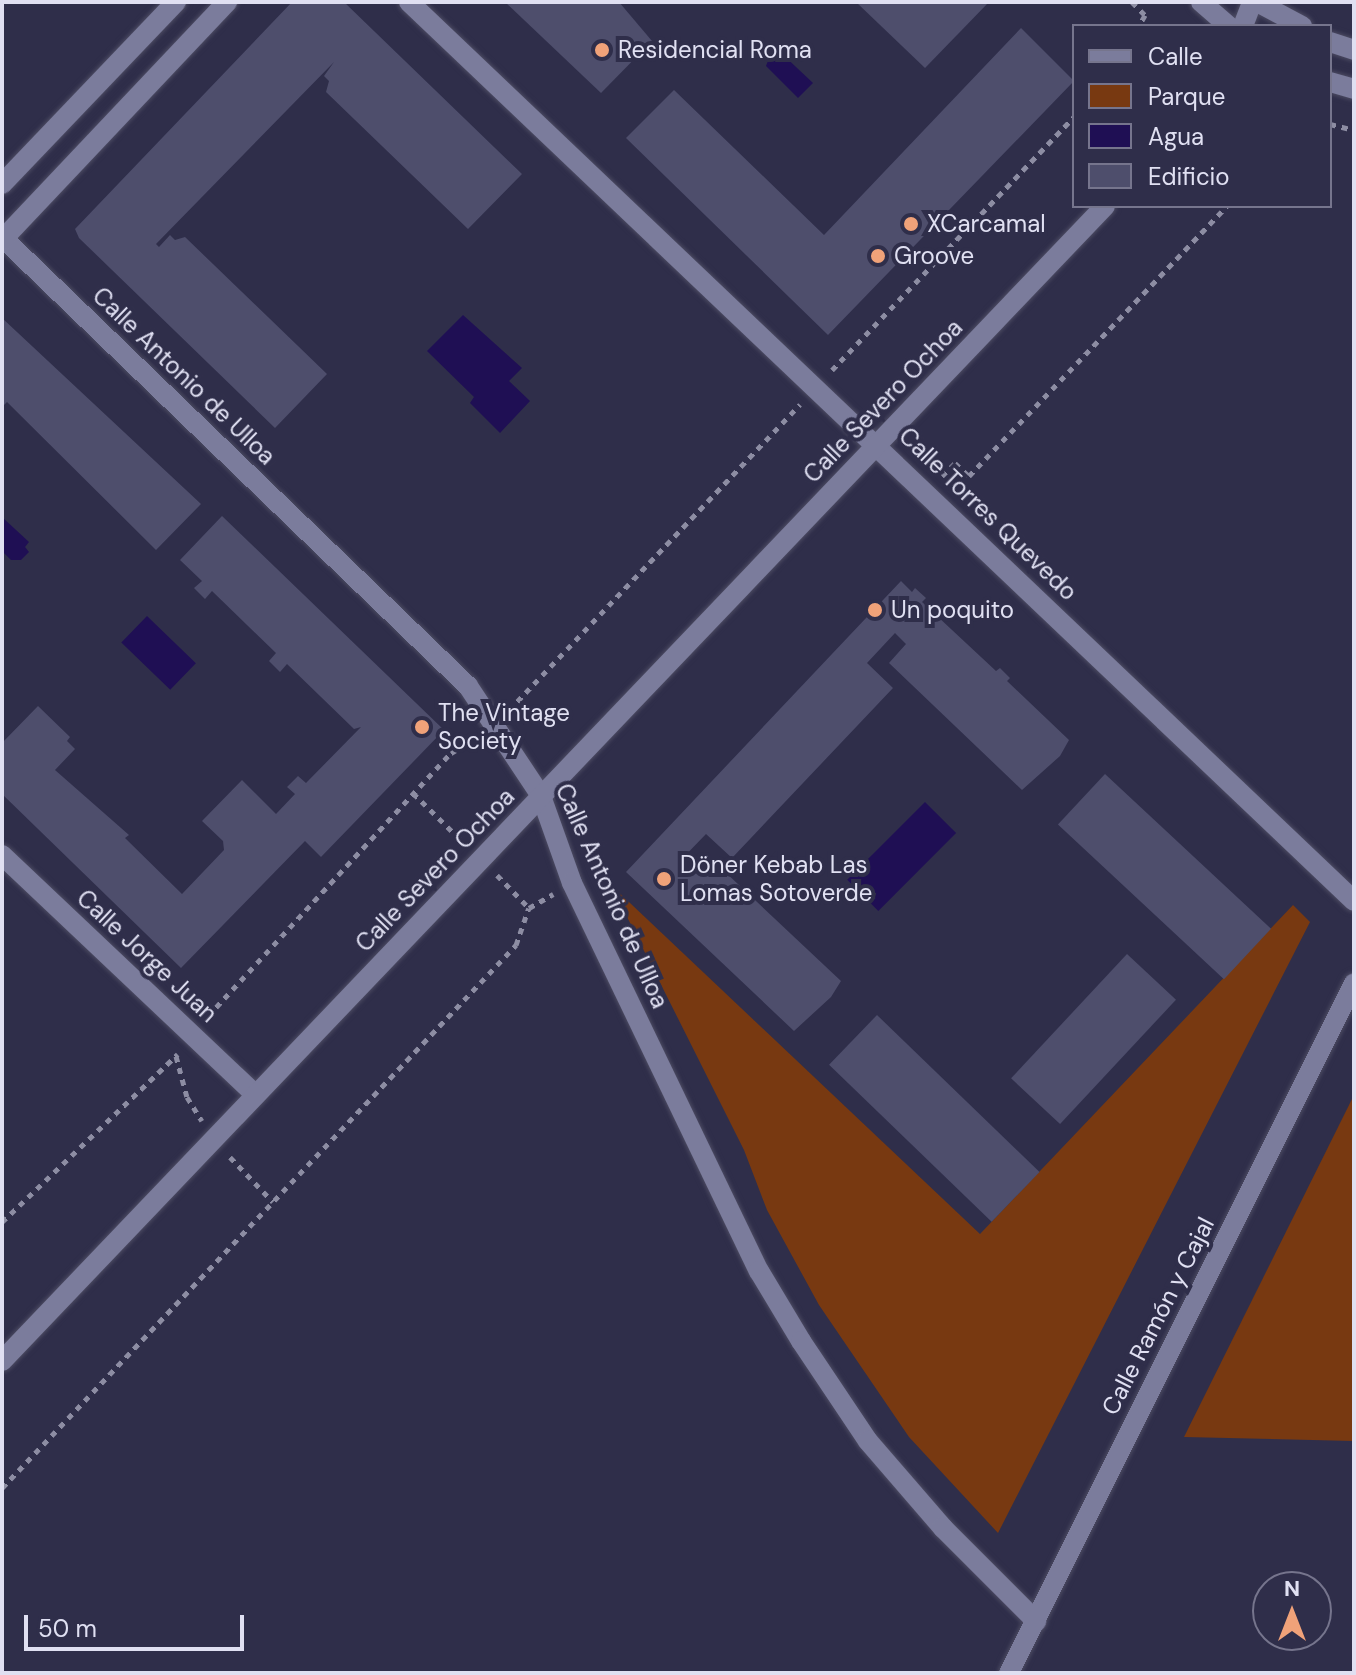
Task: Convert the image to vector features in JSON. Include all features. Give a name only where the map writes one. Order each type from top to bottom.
[{"type":"street","points":[[2,184],[176,2]]},
{"type":"street","points":[[3,239],[227,2]]},
{"type":"street","name":"Calle Torres Quevedo","points":[[409,2],[878,444],[1354,901]]},
{"type":"street","points":[[1201,2],[1227,24]]},
{"type":"street","points":[[1244,24],[1255,2],[1298,24]]},
{"type":"street","points":[[1332,43],[1354,50]]},
{"type":"street","points":[[1332,83],[1354,89]]},
{"type":"street","name":"Calle Severo Ochoa","points":[[2,1361],[1103,208]]},
{"type":"street","name":"Calle Antonio de Ulloa","points":[[3,239],[468,686],[541,796],[572,883],[759,1271],[801,1341],[868,1441],[943,1528],[1036,1621]]},
{"type":"street","name":"Calle Jorge Juan","points":[[2,855],[256,1095]]},
{"type":"street","name":"Calle Ramón y Cajal","points":[[1009,1673],[1354,983]]},
{"type":"path","points":[[1132,2],[1145,15],[1140,24]]},
{"type":"path","points":[[2,1222],[152,1074],[197,1039],[213,1005],[451,753],[496,725],[1072,119]]},
{"type":"path","points":[[1332,124],[1354,130]]},
{"type":"path","points":[[927,492],[955,463],[969,476],[1225,208]]},
{"type":"path","points":[[2,1488],[516,945],[529,908]]},
{"type":"green space","points":[[611,885],[980,1234],[1293,905],[1310,922],[998,1533],[909,1437],[819,1305],[767,1210],[744,1150]]},
{"type":"green space","points":[[1354,1095],[1354,1441],[1184,1437]]},
{"type":"water","points":[[772,50],[779,51],[813,83],[798,98],[766,66]]},
{"type":"water","points":[[463,315],[522,368],[509,381],[530,401],[500,433],[470,403],[474,397],[427,351]]},
{"type":"water","points":[[2,517],[29,542],[25,547],[29,552],[21,560],[11,560],[2,551]]},
{"type":"water","points":[[147,616],[196,663],[170,690],[121,643]]},
{"type":"water","points":[[925,802],[956,833],[878,911],[847,880]]},
{"type":"building","points":[[292,2],[344,2],[522,174],[468,229],[326,92],[329,81],[324,76],[334,62],[156,244],[159,247],[170,235],[175,240],[185,237],[327,374],[275,428],[79,238],[75,229]]},
{"type":"building","name":"Residencial Roma","points":[[505,2],[619,2],[652,41],[601,93]]},
{"type":"building","points":[[856,2],[989,2],[925,68]]},
{"type":"building","points":[[1021,28],[1072,79],[1072,83],[828,335],[626,138],[674,90],[824,235]]},
{"type":"building","points":[[2,318],[201,504],[156,550],[7,402],[2,407]]},
{"type":"building","points":[[222,516],[444,730],[321,857],[305,841],[181,968],[2,794],[2,743],[38,706],[70,737],[67,741],[75,749],[55,770],[129,835],[125,838],[182,894],[224,850],[223,841],[202,821],[242,780],[276,814],[295,794],[287,787],[298,776],[306,783],[361,727],[354,729],[287,664],[280,672],[269,661],[276,653],[212,591],[205,599],[194,588],[202,581],[180,560]]},
{"type":"building","points":[[901,581],[912,592],[915,588],[926,598],[922,602],[996,671],[1000,668],[1010,678],[1007,681],[1069,740],[1060,756],[1022,790],[889,663],[906,644],[895,633],[867,663],[893,688],[732,858],[706,834],[678,863],[689,874],[707,855],[841,981],[831,997],[794,1031],[626,872]]},
{"type":"building","points":[[1105,774],[1271,929],[1224,979],[1058,824]]},
{"type":"building","points":[[1127,954],[1176,1000],[1060,1124],[1011,1078]]},
{"type":"building","points":[[877,1015],[1040,1172],[992,1222],[829,1065]]},
{"type":"place","name":"Residencial Roma","points":[[602,50]]},
{"type":"place","name":"XCarcamal","points":[[911,224]]},
{"type":"place","name":"Groove","points":[[878,256]]},
{"type":"place","name":"Un poquito","points":[[875,610]]},
{"type":"place","name":"The Vintage Society","points":[[422,727]]},
{"type":"place","name":"Döner Kebab Las Lomas Sotoverde","points":[[664,879]]}]
